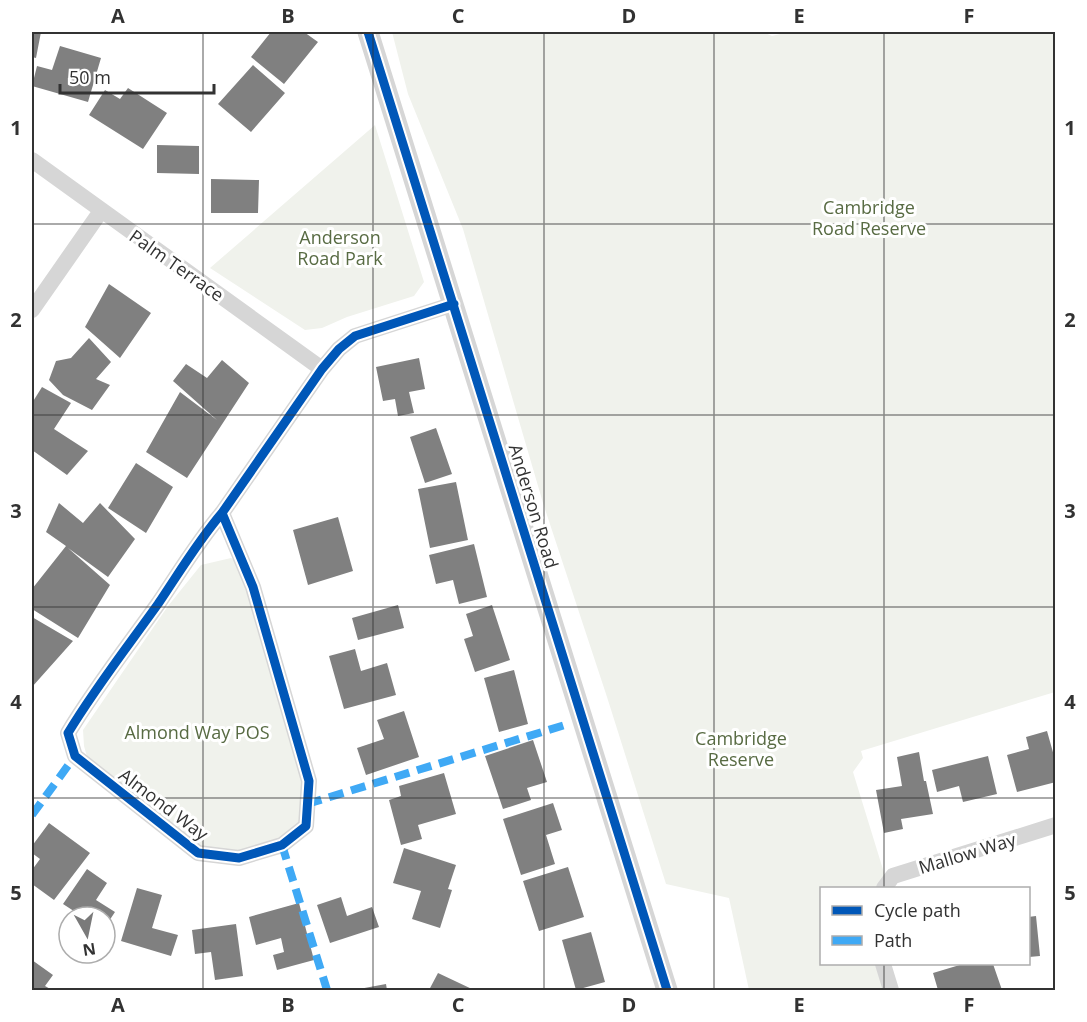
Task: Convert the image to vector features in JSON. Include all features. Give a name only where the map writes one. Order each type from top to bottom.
[{"type":"street","name":"Anderson Road","points":[[368,32],[667,990]]},
{"type":"street","name":"Palm Terrace","points":[[32,160],[322,369]]},
{"type":"street","points":[[32,310],[101,211]]},
{"type":"street","name":"Almond Way","points":[[222,513],[253,587],[309,781],[306,826],[282,845],[239,858],[198,853],[75,756],[68,733],[211,526],[322,369],[339,349],[355,336],[454,303]]},
{"type":"street","name":"Mallow Way","points":[[885,887],[892,876],[1056,825]]},
{"type":"street","points":[[884,965],[891,990]]},
{"type":"green space","points":[[392,32],[763,32],[772,36],[788,32],[1055,32],[1055,692],[861,751],[863,758],[853,772],[885,876],[878,887],[820,887],[820,965],[875,965],[884,990],[749,990],[729,898],[666,884],[543,503],[463,229],[408,94]]},
{"type":"green space","name":"Anderson Road Park","points":[[375,125],[424,282],[414,296],[347,317],[322,328],[305,330],[210,268]]},
{"type":"green space","name":"Almond Way POS","points":[[231,558],[244,565],[309,781],[306,826],[239,858],[198,853],[88,760],[83,730],[168,606],[201,565]]},
{"type":"building","points":[[32,32],[41,32],[36,58],[32,57]]},
{"type":"building","points":[[271,32],[304,32],[318,42],[284,84],[251,57]]},
{"type":"building","points":[[60,46],[101,58],[88,102],[32,86],[37,66],[52,70]]},
{"type":"building","points":[[253,65],[285,93],[251,132],[218,104]]},
{"type":"building","points":[[128,88],[167,113],[143,149],[89,115],[105,90],[120,99]]},
{"type":"building","points":[[157,145],[199,146],[199,174],[157,173]]},
{"type":"building","points":[[211,179],[259,180],[258,213],[211,213]]},
{"type":"building","points":[[109,284],[151,313],[120,358],[85,327]]},
{"type":"building","points":[[89,338],[111,362],[96,379],[110,385],[92,410],[63,395],[49,380],[56,361],[71,358]]},
{"type":"building","points":[[419,358],[425,389],[409,392],[414,413],[398,416],[395,399],[383,401],[376,367]]},
{"type":"building","points":[[222,360],[249,383],[187,478],[146,452],[180,392],[217,420],[173,381],[186,364],[207,378]]},
{"type":"building","points":[[42,387],[71,403],[54,429],[88,451],[67,475],[32,450],[32,403]]},
{"type":"building","points":[[436,428],[452,474],[425,483],[410,437]]},
{"type":"building","points":[[136,463],[173,487],[146,533],[108,508]]},
{"type":"building","points":[[456,482],[468,540],[430,548],[418,489]]},
{"type":"building","points":[[59,503],[83,523],[100,503],[135,539],[108,577],[68,548],[110,585],[78,638],[32,609],[32,589],[66,546],[46,532]]},
{"type":"building","points":[[338,517],[353,571],[308,585],[293,530]]},
{"type":"building","points":[[474,544],[487,597],[459,604],[453,580],[436,584],[429,555]]},
{"type":"building","points":[[398,605],[404,628],[358,640],[352,618]]},
{"type":"building","points":[[492,605],[510,660],[475,672],[464,639],[473,636],[466,614]]},
{"type":"building","points":[[32,617],[73,641],[32,687]]},
{"type":"building","points":[[355,649],[361,671],[387,663],[396,695],[344,709],[329,656]]},
{"type":"building","points":[[514,670],[528,724],[499,732],[484,678]]},
{"type":"building","points":[[404,711],[419,757],[366,775],[357,748],[384,739],[377,720]]},
{"type":"building","points":[[1047,731],[1056,763],[1056,782],[1017,792],[1007,755],[1029,749],[1026,737]]},
{"type":"building","points":[[533,740],[547,782],[527,788],[531,800],[503,809],[485,756]]},
{"type":"building","points":[[919,752],[933,814],[901,819],[903,829],[884,833],[876,790],[902,786],[897,757]]},
{"type":"building","points":[[988,756],[997,794],[963,802],[959,786],[937,792],[932,770]]},
{"type":"building","points":[[444,773],[456,814],[418,825],[422,839],[401,845],[389,800],[401,796],[399,786]]},
{"type":"building","points":[[553,803],[562,830],[546,835],[555,864],[521,875],[503,819]]},
{"type":"building","points":[[49,823],[90,853],[54,900],[32,884],[32,870],[40,859],[32,853],[32,846]]},
{"type":"building","points":[[404,848],[456,865],[448,889],[452,890],[440,928],[412,919],[421,891],[393,883]]},
{"type":"building","points":[[568,867],[584,917],[539,931],[523,881]]},
{"type":"building","points":[[87,869],[107,883],[96,900],[104,905],[63,904]]},
{"type":"building","points":[[137,888],[162,895],[152,928],[178,935],[171,956],[121,941]]},
{"type":"building","points":[[341,897],[347,916],[372,907],[379,927],[330,943],[317,905]]},
{"type":"building","points":[[299,903],[314,960],[277,970],[273,955],[284,952],[281,938],[256,945],[249,917]]},
{"type":"building","points":[[1036,916],[1040,956],[1030,957],[1030,917]]},
{"type":"building","points":[[236,924],[243,976],[215,980],[211,952],[195,954],[192,930]]},
{"type":"building","points":[[591,932],[605,982],[576,990],[562,940]]},
{"type":"building","points":[[32,960],[53,975],[45,986],[52,990],[32,990]]},
{"type":"building","points":[[960,965],[993,965],[1002,990],[938,990],[933,973]]},
{"type":"building","points":[[438,973],[474,990],[429,990]]},
{"type":"building","points":[[386,984],[387,990],[359,990],[359,989]]},
{"type":"marked path","points":[[307,804],[568,724]]},
{"type":"marked path","points":[[32,815],[75,756]]},
{"type":"marked path","points":[[282,845],[327,990]]},
{"type":"cycle path","points":[[368,32],[667,990]]},
{"type":"cycle path","points":[[222,513],[253,587],[309,781],[306,826],[282,845],[239,858],[198,853],[75,756],[68,733],[100,683],[322,369],[339,349],[355,336],[454,304]]},
{"type":"park label","name":"Cambridge Road Reserve","points":[[869,217]]},
{"type":"park label","name":"Cambridge Reserve","points":[[741,748]]}]
